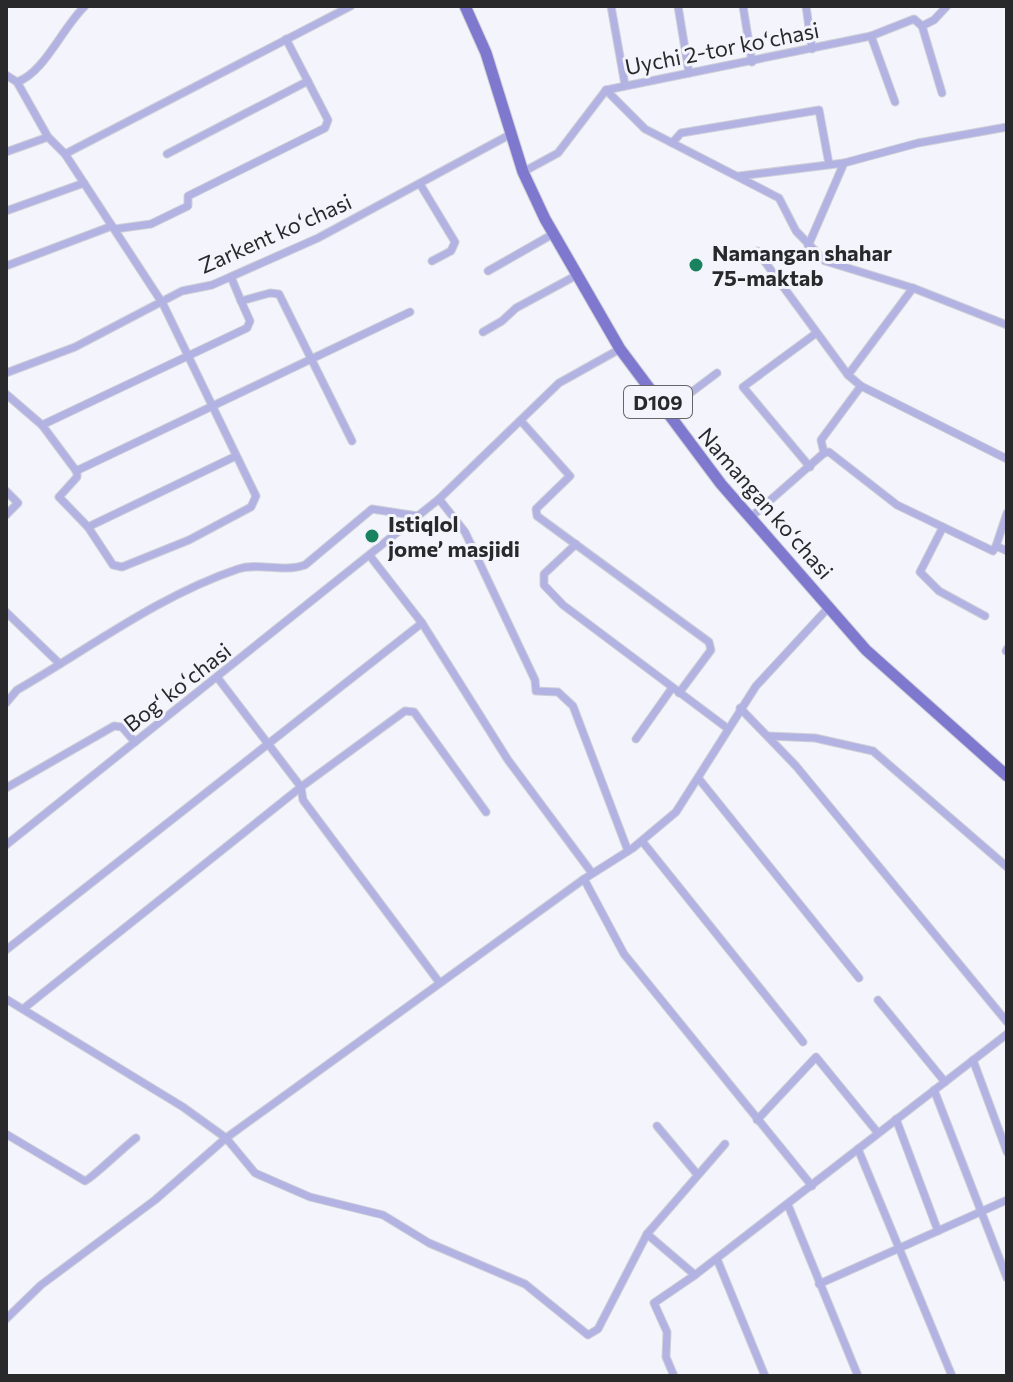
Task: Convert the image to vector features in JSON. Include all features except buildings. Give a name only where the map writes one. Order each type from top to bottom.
[{"type":"main road","name":"D109","points":[[465,6],[486,53],[523,172]]},
{"type":"main road","name":"Namangan koʻchasi","points":[[523,172],[553,234],[620,349],[665,412],[750,518],[866,650],[1007,776]]},
{"type":"street","points":[[17,82],[39,69],[57,37],[85,6]]},
{"type":"street","points":[[65,154],[351,6]]},
{"type":"street","points":[[611,6],[625,85]]},
{"type":"street","points":[[678,6],[689,73]]},
{"type":"street","points":[[743,6],[752,62]]},
{"type":"street","points":[[806,6],[812,49]]},
{"type":"street","points":[[942,93],[922,26],[934,20],[947,6]]},
{"type":"street","name":"Uychi 2-tor koʻchasi","points":[[523,172],[558,153],[606,90],[871,36],[914,19],[918,19],[922,26]]},
{"type":"street","points":[[871,36],[895,102]]},
{"type":"street","points":[[6,266],[114,228],[151,224],[188,206],[188,196],[325,128],[328,120],[286,39]]},
{"type":"street","points":[[6,75],[17,82],[48,137],[65,154],[163,304],[256,496],[255,503],[189,540],[119,568],[113,565],[88,527],[59,497],[77,477],[76,471],[42,425],[6,394]]},
{"type":"street","points":[[167,154],[308,81]]},
{"type":"street","points":[[606,90],[645,129],[779,198],[796,231],[825,261],[913,288],[1007,325]]},
{"type":"street","points":[[672,143],[681,133],[816,109],[820,112],[829,164]]},
{"type":"street","points":[[739,176],[844,163],[918,143],[1007,127]]},
{"type":"street","name":"Zarkent koʻchasi","points":[[6,373],[75,347],[163,304],[182,291],[212,285],[318,238],[511,134]]},
{"type":"street","points":[[6,152],[48,137]]},
{"type":"street","points":[[808,246],[844,163]]},
{"type":"street","points":[[6,211],[84,183]]},
{"type":"street","points":[[420,184],[455,242],[454,248],[432,261]]},
{"type":"street","points":[[488,271],[553,234]]},
{"type":"street","points":[[757,251],[815,334],[848,375],[861,386],[1007,459]]},
{"type":"street","points":[[483,332],[516,308],[577,275]]},
{"type":"street","points":[[42,425],[247,328],[250,321],[231,277]]},
{"type":"street","points":[[848,375],[913,288]]},
{"type":"street","points":[[241,301],[270,293],[279,294],[352,441]]},
{"type":"street","points":[[76,471],[410,312]]},
{"type":"street","points":[[810,467],[743,387],[815,334]]},
{"type":"street","name":"Bogʻ koʻchasi","points":[[6,845],[439,499],[559,383],[620,349]]},
{"type":"street","points":[[665,412],[717,373]]},
{"type":"street","points":[[824,453],[821,440],[861,386]]},
{"type":"street","points":[[521,421],[570,476],[536,509],[536,513],[709,642],[711,650],[636,739]]},
{"type":"street","points":[[750,518],[828,451],[897,505],[993,551],[1007,513]]},
{"type":"street","points":[[88,527],[236,456]]},
{"type":"street","points":[[6,491],[18,503],[6,515]]},
{"type":"street","points":[[439,499],[465,532],[535,680],[536,691],[561,693],[573,706],[628,851]]},
{"type":"street","points":[[6,703],[17,690],[188,588],[245,567],[292,569],[305,565],[367,510],[377,508],[418,516]]},
{"type":"street","points":[[943,527],[920,572],[939,591],[985,616]]},
{"type":"street","points":[[576,544],[544,574],[544,585],[563,605],[727,728]]},
{"type":"street","points":[[996,546],[1007,551]]},
{"type":"street","points":[[370,556],[422,623],[508,760],[592,873]]},
{"type":"street","points":[[6,1319],[41,1285],[155,1200],[226,1138],[439,982],[642,841],[676,812],[756,686],[829,607]]},
{"type":"street","points":[[6,612],[60,664]]},
{"type":"street","points":[[6,950],[422,623]]},
{"type":"street","points":[[217,677],[301,787],[303,800],[439,982]]},
{"type":"street","points":[[740,708],[768,736],[916,908],[1007,1022]]},
{"type":"street","points":[[23,1009],[301,787],[402,712],[411,710],[486,812]]},
{"type":"street","points":[[6,788],[114,726],[122,727],[135,742]]},
{"type":"street","points":[[768,736],[815,738],[873,751],[1007,867]]},
{"type":"street","points":[[699,779],[859,978]]},
{"type":"street","points":[[642,841],[803,1042]]},
{"type":"street","points":[[584,879],[624,954],[812,1186]]},
{"type":"street","points":[[6,999],[127,1070],[226,1138],[232,1151],[255,1173],[310,1197],[383,1215],[429,1243],[525,1284],[588,1335],[598,1329],[647,1234],[725,1144]]},
{"type":"street","points":[[878,1000],[945,1082]]},
{"type":"street","points":[[674,1376],[665,1347],[667,1332],[654,1303],[788,1205],[1007,1034]]},
{"type":"street","points":[[757,1120],[816,1057],[878,1133]]},
{"type":"street","points":[[973,1060],[1007,1152]]},
{"type":"street","points":[[934,1090],[1007,1278]]},
{"type":"street","points":[[896,1119],[938,1231]]},
{"type":"street","points":[[657,1126],[697,1174]]},
{"type":"street","points":[[6,1134],[85,1181],[92,1179],[106,1160],[136,1138]]},
{"type":"street","points":[[858,1149],[952,1376]]},
{"type":"street","points":[[819,1284],[1007,1200]]},
{"type":"street","points":[[788,1205],[858,1376]]},
{"type":"street","points":[[647,1234],[695,1275]]},
{"type":"street","points":[[717,1259],[765,1376]]},
{"type":"place","name":"Namangan shahar 75-maktab","points":[[696,265]]},
{"type":"place","name":"Istiqlol jome’ masjidi","points":[[372,536]]}]
